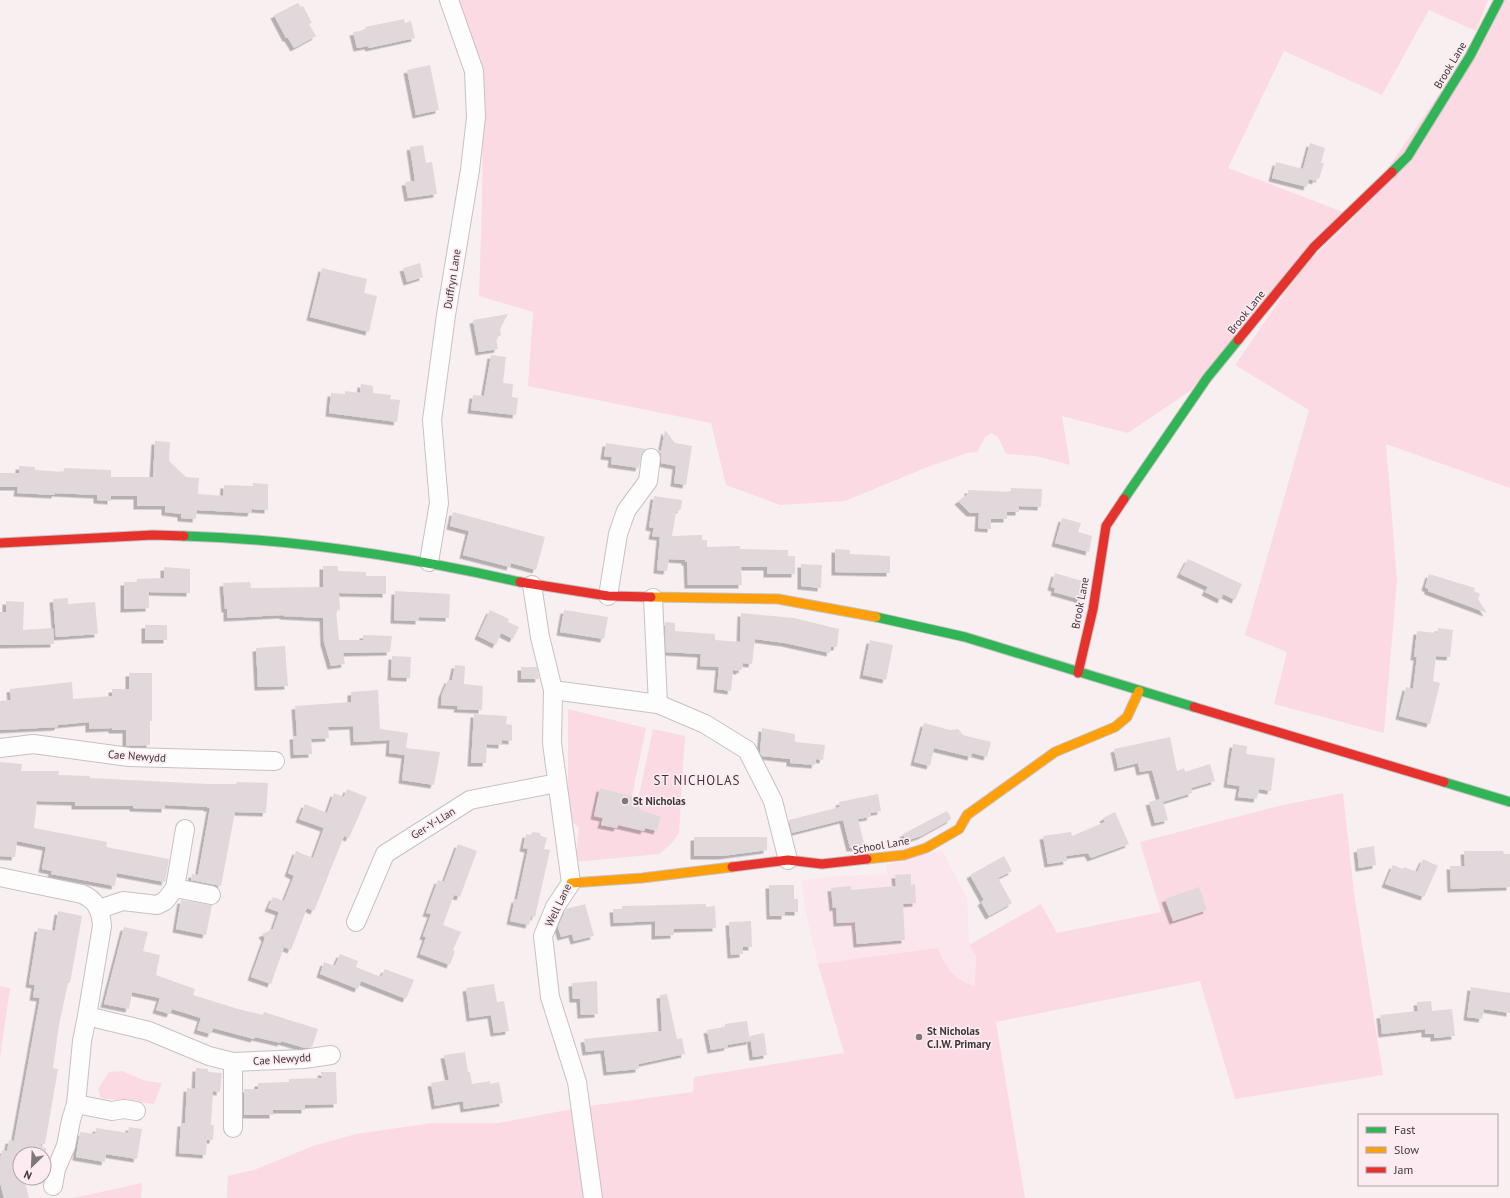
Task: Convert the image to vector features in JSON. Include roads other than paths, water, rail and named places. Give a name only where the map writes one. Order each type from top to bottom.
[{"type":"main road","name":"Brook Lane","points":[[1078,673],[1092,609],[1106,526],[1212,372],[1314,247],[1408,156],[1470,56],[1499,0]]},
{"type":"main road","points":[[0,543],[153,534],[211,536],[347,549],[429,562],[532,585],[608,596],[653,598],[778,599],[845,610],[965,636],[1078,673],[1510,802]]},
{"type":"main road","name":"School Lane","points":[[571,883],[642,878],[788,860],[822,864],[855,862],[904,855],[926,848],[959,829],[967,815],[1055,752],[1115,727],[1127,717],[1139,691]]},
{"type":"street","name":"Duffryn Lane","points":[[429,562],[439,503],[432,420],[446,315],[470,170],[476,117],[474,71],[449,0]]},
{"type":"street","points":[[608,596],[618,534],[626,511],[648,481],[651,458]]},
{"type":"street","name":"Well Lane","points":[[532,585],[540,636],[553,690],[552,743],[571,883],[555,906],[543,936],[550,997],[577,1082],[593,1198]]},
{"type":"street","points":[[653,598],[658,704]]},
{"type":"street","points":[[553,690],[658,704],[705,724],[746,750],[773,801],[788,860]]},
{"type":"street","name":"Cae Newydd","points":[[0,748],[33,744],[129,758],[275,761]]},
{"type":"street","name":"Ger-Y-Llan","points":[[356,922],[385,854],[470,800],[557,783]]},
{"type":"street","points":[[99,909],[129,900],[157,905],[164,901],[176,888],[185,829]]},
{"type":"street","points":[[0,877],[82,894],[91,898],[99,909],[102,926],[88,1016],[82,1041],[76,1104],[70,1120],[66,1146],[56,1169],[53,1186]]},
{"type":"street","points":[[176,888],[211,895]]},
{"type":"street","name":"Cae Newydd","points":[[88,1016],[149,1031],[209,1056],[233,1062],[289,1060],[331,1055]]},
{"type":"street","points":[[233,1062],[233,1128]]},
{"type":"street","points":[[76,1104],[112,1110],[124,1109],[136,1111]]},
{"type":"place","name":"St Nicholas","points":[[625,801]]},
{"type":"place","name":"St Nicholas C.I.W. Primary","points":[[919,1037]]},
{"type":"district","name":"ST NICHOLAS","points":[[697,780]]}]
